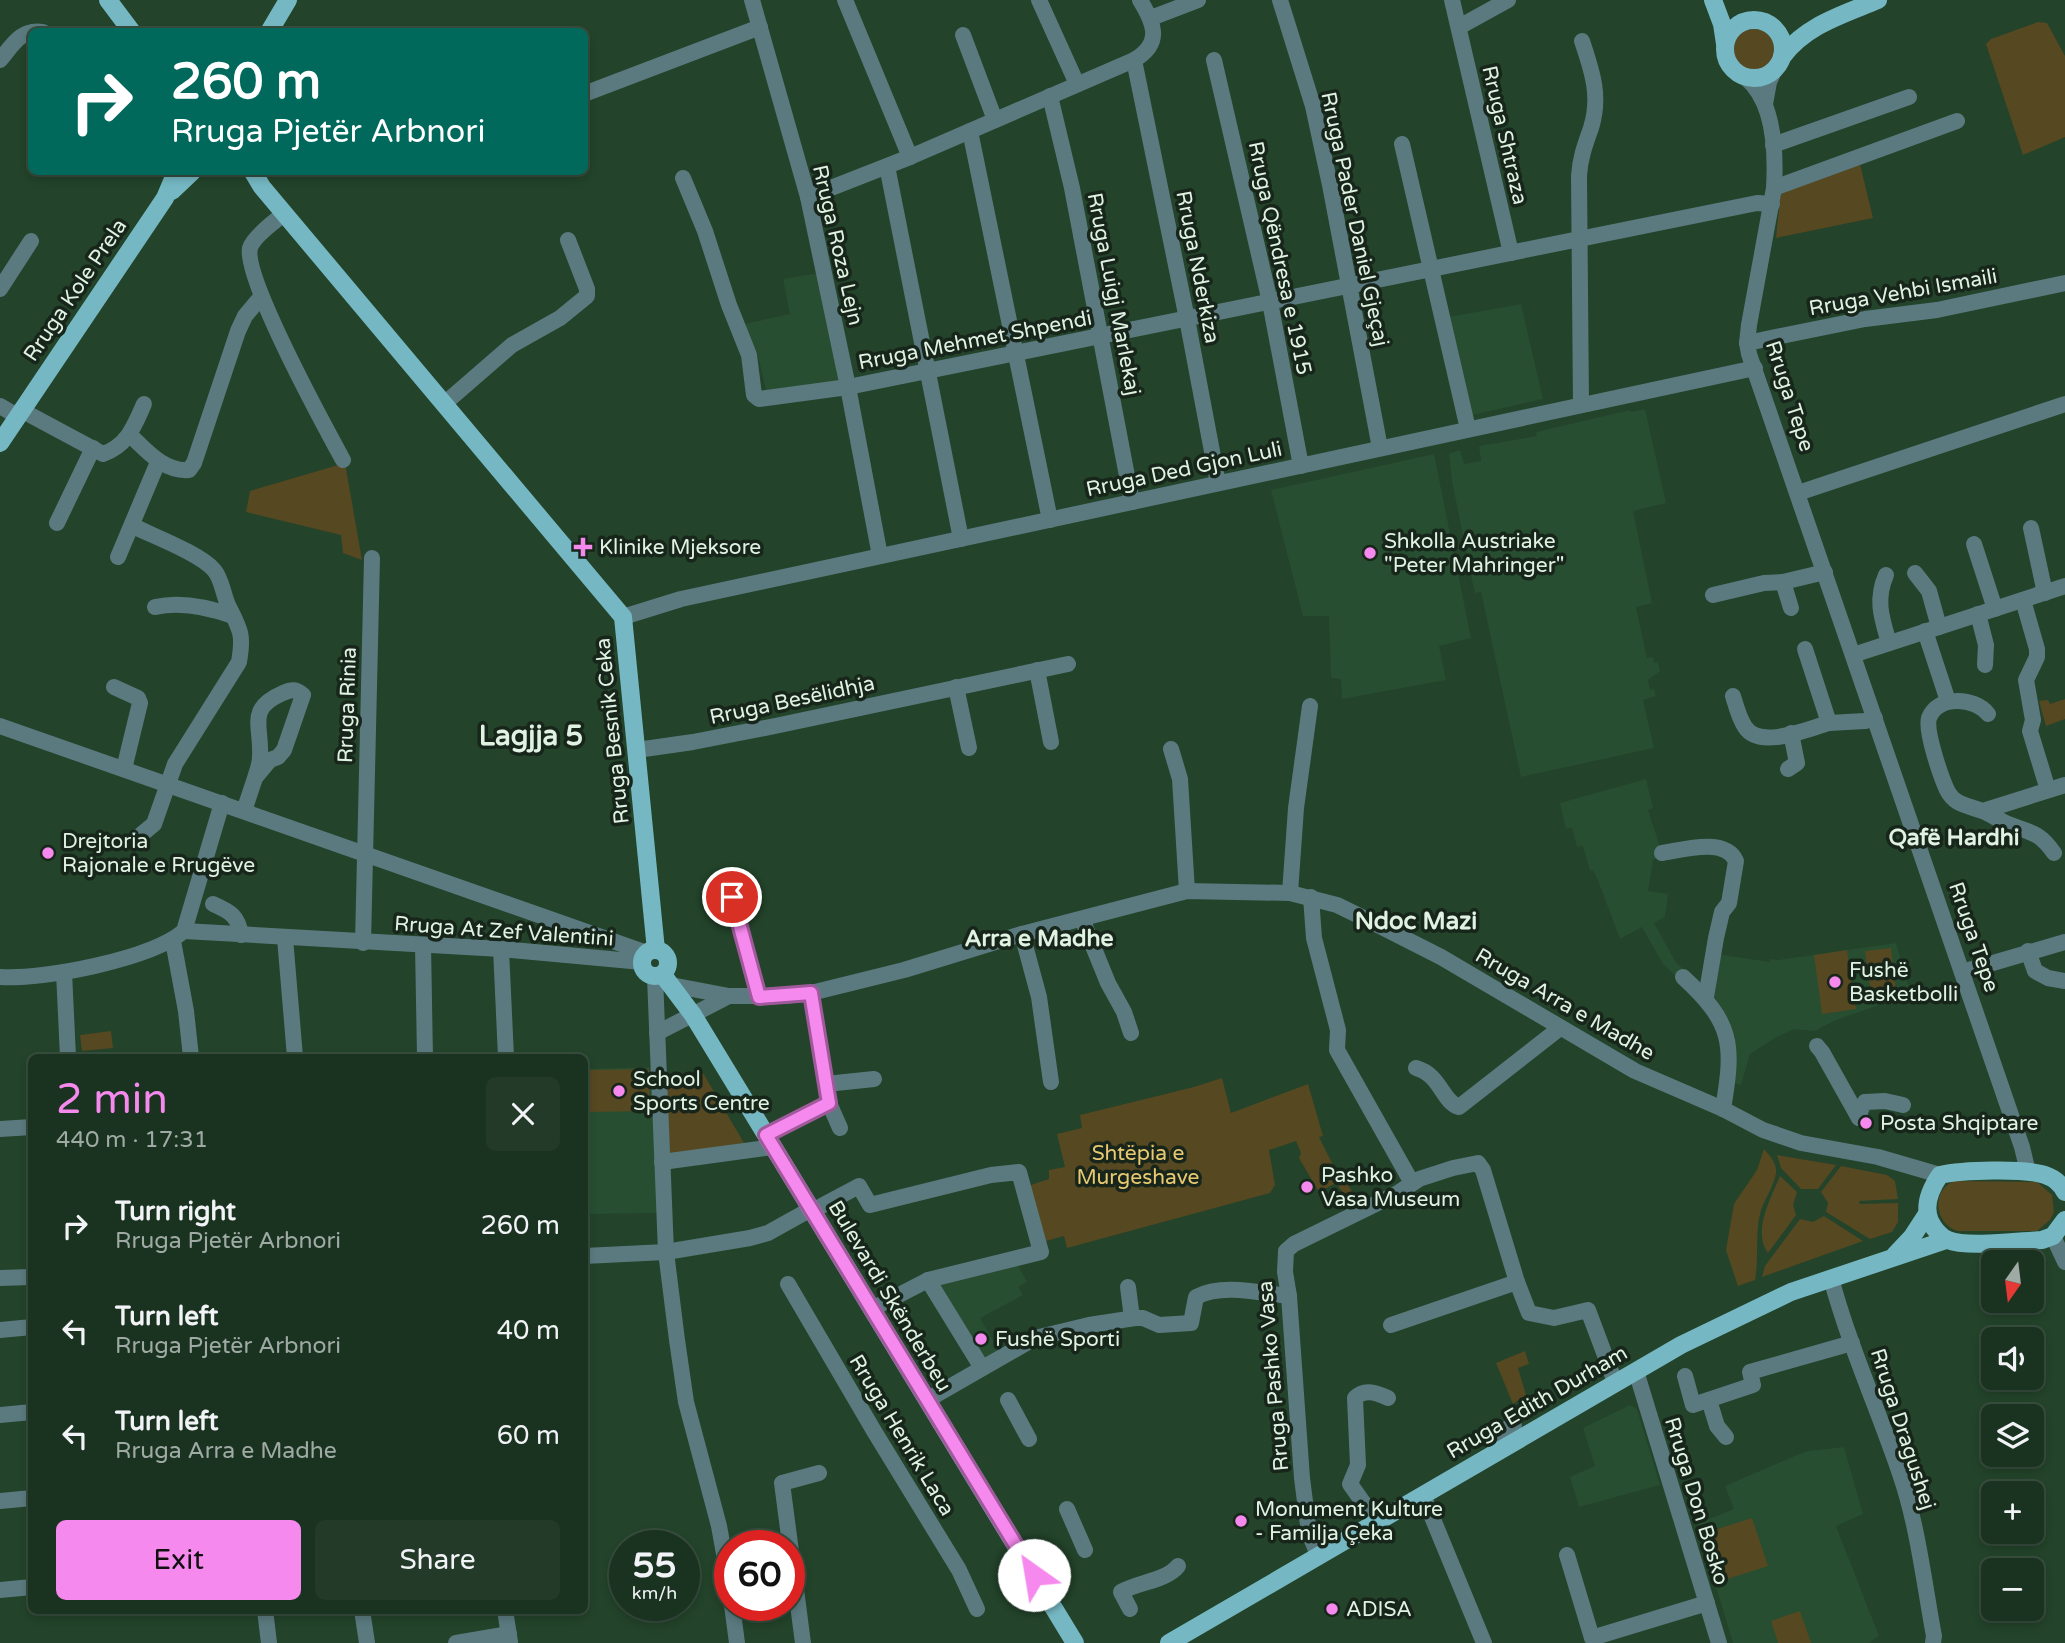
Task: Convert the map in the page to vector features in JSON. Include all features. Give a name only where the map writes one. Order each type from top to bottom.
[{"type":"main road","points":[[108,0],[129,28]]},
{"type":"main road","points":[[271,28],[288,0]]},
{"type":"main road","name":"Rruga Tepe","points":[[1715,0],[1749,20],[1757,20],[1782,29],[1812,27]]},
{"type":"main road","name":"Rruga Tepe","points":[[1715,0],[1729,65],[1745,78]]},
{"type":"main road","points":[[1745,78],[1767,76],[1791,45],[1812,27],[1878,0]]},
{"type":"main road","points":[[1725,44],[1733,28],[1749,20]]},
{"type":"main road","points":[[1772,26],[1781,40],[1779,63]]},
{"type":"main road","name":"Rruga Kole Prela","points":[[0,443],[165,198],[175,175]]},
{"type":"main road","name":"Rruga Kole Prela","points":[[165,198],[189,175]]},
{"type":"main road","name":"Rruga Besnik Ceka","points":[[257,179],[623,617],[637,750],[648,955]]},
{"type":"main road","points":[[663,953],[668,958],[669,965],[663,979],[646,973],[648,955],[663,953]]},
{"type":"main road","name":"Bulevardi Skënderbeu","points":[[663,979],[693,1015],[1075,1643]]},
{"type":"main road","points":[[1883,1262],[1905,1246],[1927,1214],[1930,1193],[1940,1175],[1957,1171],[2028,1172],[2043,1174],[2064,1188]]},
{"type":"main road","points":[[1927,1214],[1935,1231],[1946,1240],[1967,1243],[2042,1240],[2053,1236],[2065,1220]]},
{"type":"main road","name":"Rruga Edith Durham","points":[[1169,1643],[1615,1382],[1741,1315],[1791,1292],[1946,1240]]},
{"type":"street","name":"Rruga Roza Lejn","points":[[752,0],[808,197],[880,556]]},
{"type":"street","points":[[845,0],[910,157]]},
{"type":"street","points":[[1038,0],[1077,84]]},
{"type":"street","points":[[808,197],[910,157],[1135,60],[1149,47],[1154,31],[1151,18],[1140,0]]},
{"type":"street","points":[[1151,18],[1198,0]]},
{"type":"street","name":"Rruga Pader Daniel Gjeçaj","points":[[1280,0],[1313,106],[1380,448]]},
{"type":"street","name":"Rruga Shtraza","points":[[1452,0],[1511,253]]},
{"type":"street","points":[[1459,27],[1508,0]]},
{"type":"street","points":[[588,92],[760,27]]},
{"type":"street","points":[[0,60],[23,34],[28,32]]},
{"type":"street","points":[[963,34],[995,120]]},
{"type":"street","points":[[1581,405],[1580,157],[1591,125],[1596,93],[1595,81],[1582,41]]},
{"type":"street","name":"Rruga Nderkiza","points":[[1135,60],[1218,484]]},
{"type":"street","name":"Rruga Qëndresa e 1915","points":[[1214,60],[1270,302],[1301,466]]},
{"type":"street","name":"Rruga Tepe","points":[[1765,104],[1769,82],[1779,63]]},
{"type":"street","name":"Rruga Tepe","points":[[1745,78],[1752,83],[1765,104],[1773,145],[1773,196],[1747,342],[2022,1147],[2028,1172]]},
{"type":"street","name":"Rruga Luigj Marlekaj","points":[[1050,96],[1102,336],[1132,502]]},
{"type":"street","points":[[1773,145],[1909,97]]},
{"type":"street","points":[[1773,196],[1957,121]]},
{"type":"street","points":[[970,131],[1050,520]]},
{"type":"street","points":[[1402,144],[1429,270],[1468,429]]},
{"type":"street","points":[[887,166],[961,539]]},
{"type":"street","name":"Rruga Mehmet Shpendi","points":[[683,178],[749,355],[754,395],[759,399],[848,387],[1016,354],[1756,204],[1773,196]]},
{"type":"street","points":[[284,214],[253,242],[250,248],[261,297],[342,460]]},
{"type":"street","points":[[444,404],[512,345],[559,317],[587,296],[568,240]]},
{"type":"street","points":[[0,289],[31,241]]},
{"type":"street","name":"Rruga Vehbi Ismaili","points":[[1747,342],[1865,319],[1950,308],[2065,283]]},
{"type":"street","points":[[130,435],[158,462],[181,471],[189,470],[194,463],[238,331],[245,316],[261,297]]},
{"type":"street","name":"Rruga Ded Gjon Luli","points":[[623,617],[681,599],[1755,368]]},
{"type":"street","points":[[0,406],[103,454],[120,446],[130,435],[144,404]]},
{"type":"street","points":[[1798,492],[2065,404]]},
{"type":"street","points":[[57,523],[93,448]]},
{"type":"street","points":[[118,557],[158,462]]},
{"type":"street","points":[[133,526],[195,556],[215,570],[239,625],[242,642],[239,662],[185,746],[167,784],[154,824],[136,839]]},
{"type":"street","points":[[2031,528],[2045,593]]},
{"type":"street","points":[[1974,544],[1995,609]]},
{"type":"street","name":"Rruga Rinia","points":[[364,853],[372,558]]},
{"type":"street","points":[[1713,595],[1825,572]]},
{"type":"street","points":[[1915,573],[1929,591],[1932,629],[1948,701]]},
{"type":"street","points":[[1886,575],[1881,586],[1879,605],[1889,643]]},
{"type":"street","points":[[1783,582],[1791,608]]},
{"type":"street","points":[[1853,655],[2065,586]]},
{"type":"street","points":[[2023,600],[2037,649],[2037,657],[2026,680],[2033,720],[2030,731],[2048,790]]},
{"type":"street","points":[[155,607],[167,604],[193,606],[233,616]]},
{"type":"street","points":[[1978,614],[1986,645],[1985,665]]},
{"type":"street","points":[[1805,649],[1829,723]]},
{"type":"street","name":"Rruga Besëlidhja","points":[[637,750],[740,733],[1069,664]]},
{"type":"street","points":[[1037,670],[1051,742]]},
{"type":"street","points":[[114,687],[138,698],[140,703],[124,769]]},
{"type":"street","points":[[956,687],[969,748]]},
{"type":"street","points":[[244,811],[260,760],[258,715],[261,707],[276,696],[290,690],[298,690],[303,695],[284,750],[278,757],[270,760],[255,778]]},
{"type":"street","points":[[1733,695],[1745,728],[1755,737],[1766,739],[1829,723],[1875,718]]},
{"type":"street","points":[[1988,714],[1984,708],[1977,705],[1948,701],[1940,705],[1929,719],[1929,733],[1947,789],[1961,806],[1983,811],[2010,825],[2039,835],[2054,853]]},
{"type":"street","points":[[1290,893],[1296,808],[1310,706]]},
{"type":"street","points":[[0,726],[648,955]]},
{"type":"street","points":[[1787,769],[1797,763],[1791,733]]},
{"type":"street","points":[[1171,749],[1180,779],[1187,891]]},
{"type":"street","points":[[1983,811],[2065,785]]},
{"type":"street","points":[[191,1054],[179,936],[222,803]]},
{"type":"street","points":[[1662,853],[1717,848],[1727,850],[1736,862],[1729,903],[1722,912],[1719,925],[1706,997]]},
{"type":"street","name":"Rruga At Zef Valentini","points":[[363,943],[364,853]]},
{"type":"street","name":"Rruga Arra e Madhe","points":[[663,979],[729,996],[811,993],[904,970],[1022,934],[1187,891],[1290,893],[1337,905],[1441,957],[1635,1071],[1723,1109],[1763,1130],[1801,1143],[1878,1157],[1940,1175]]},
{"type":"street","points":[[732,897],[759,997]]},
{"type":"street","points":[[1311,897],[1314,938],[1338,1030],[1337,1050],[1412,1184],[1429,1174],[1478,1163],[1483,1170],[1517,1283],[1530,1313],[1554,1318],[1588,1310],[1615,1382]]},
{"type":"street","points":[[214,904],[233,913],[240,923],[242,935]]},
{"type":"street","points":[[1082,919],[1131,1033]]},
{"type":"street","points":[[1022,934],[1039,997],[1051,1082]]},
{"type":"street","name":"Rruga At Zef Valentini","points":[[0,977],[64,972],[107,963],[179,936],[242,935],[648,955]]},
{"type":"street","points":[[285,938],[295,1054]]},
{"type":"street","points":[[1962,972],[2065,942]]},
{"type":"street","points":[[423,945],[425,1054]]},
{"type":"street","points":[[501,949],[506,1054]]},
{"type":"street","points":[[2028,951],[2035,971],[2048,978],[2065,981]]},
{"type":"street","points":[[64,972],[68,1054]]},
{"type":"street","points":[[1683,976],[1706,997],[1729,1044],[1723,1109]]},
{"type":"street","points":[[663,979],[657,1033],[666,1252],[686,1402],[720,1530]]},
{"type":"street","points":[[811,993],[829,1103],[840,1128]]},
{"type":"street","name":"Rruga Arra e Madhe","points":[[657,1033],[729,996]]},
{"type":"street","points":[[1416,1068],[1427,1072],[1445,1091],[1450,1102],[1459,1107],[1560,1028]]},
{"type":"street","points":[[1817,1046],[1859,1118],[1865,1102],[1885,1101],[1903,1105]]},
{"type":"street","points":[[826,1084],[874,1079]]},
{"type":"street","points":[[662,1162],[769,1141],[829,1103]]},
{"type":"street","points":[[0,1129],[28,1127]]},
{"type":"street","points":[[1902,1164],[1930,1193]]},
{"type":"street","points":[[588,1256],[666,1252],[759,1236],[859,1186],[870,1205],[991,1175],[1019,1172],[1041,1252],[928,1280],[872,1309]]},
{"type":"street","name":"Rruga Pashko Vasa","points":[[1318,1555],[1309,1533],[1302,1478],[1284,1258],[1289,1248],[1412,1184]]},
{"type":"street","points":[[2053,1236],[2065,1262]]},
{"type":"street","points":[[0,1278],[28,1277]]},
{"type":"street","name":"Rruga Dragushej","points":[[1831,1278],[1910,1509],[1934,1640]]},
{"type":"street","points":[[928,1280],[982,1368]]},
{"type":"street","points":[[1391,1325],[1517,1283]]},
{"type":"street","name":"Rruga Henrik Laca","points":[[788,1284],[874,1432],[959,1570],[977,1609]]},
{"type":"street","points":[[1128,1287],[1132,1318]]},
{"type":"street","points":[[927,1400],[1035,1338],[1132,1318],[1143,1318],[1159,1325],[1191,1323],[1196,1297],[1205,1292],[1219,1290],[1289,1296]]},
{"type":"street","points":[[0,1330],[28,1327]]},
{"type":"street","points":[[1685,1376],[1693,1405],[1753,1385],[1750,1372],[1852,1343]]},
{"type":"street","name":"Rruga Don Bosko","points":[[1636,1371],[1719,1643]]},
{"type":"street","points":[[1377,1522],[1350,1484],[1358,1465],[1354,1398],[1367,1392],[1388,1398]]},
{"type":"street","points":[[1007,1400],[1029,1439]]},
{"type":"street","points":[[1709,1400],[1717,1426],[1726,1437]]},
{"type":"street","points":[[0,1415],[28,1412]]},
{"type":"street","points":[[1495,1435],[1514,1424]]},
{"type":"street","points":[[803,1643],[782,1483],[819,1473]]},
{"type":"street","points":[[1423,1495],[1484,1643]]},
{"type":"street","points":[[0,1501],[28,1498]]},
{"type":"street","points":[[1067,1509],[1085,1550]]},
{"type":"street","points":[[1567,1555],[1592,1638],[1707,1603]]},
{"type":"street","points":[[1130,1609],[1121,1592],[1130,1586],[1167,1575],[1178,1566]]},
{"type":"street","points":[[0,1590],[28,1587]]},
{"type":"street","points":[[265,1614],[269,1643]]},
{"type":"street","points":[[363,1614],[367,1643]]},
{"type":"street","points":[[456,1643],[510,1638],[506,1614]]},
{"type":"street","points":[[734,1621],[737,1643]]},
{"type":"shaded area","points":[[818,273],[839,381],[767,394],[757,352],[744,324],[790,314],[783,279]]},
{"type":"shaded area","points":[[1521,304],[1543,399],[1468,416],[1443,318]]},
{"type":"shaded area","points":[[1645,409],[1666,503],[1633,511],[1652,603],[1636,607],[1647,658],[1653,657],[1654,663],[1658,662],[1660,671],[1648,680],[1650,690],[1654,689],[1656,696],[1643,700],[1654,748],[1521,777],[1481,592],[1475,593],[1473,585],[1449,454],[1460,450],[1464,464],[1481,461],[1479,446],[1537,436],[1536,432],[1630,410]]},
{"type":"shaded area","name":"Shkolla Austriake \"Peter Mahringer\"","points":[[1434,454],[1471,638],[1439,646],[1446,680],[1342,699],[1341,679],[1331,678],[1329,616],[1303,616],[1271,490]]},
{"type":"shaded area","points":[[1646,779],[1653,808],[1648,810],[1663,856],[1653,860],[1648,891],[1668,894],[1665,917],[1654,923],[1675,961],[1687,973],[1680,980],[1663,964],[1642,927],[1620,939],[1597,878],[1593,870],[1590,871],[1583,846],[1577,847],[1572,828],[1566,829],[1560,803]]},
{"type":"shaded area","points":[[1896,943],[1911,994],[1836,1020],[1815,1031],[1794,1029],[1775,1038],[1750,1054],[1741,1085],[1732,1082],[1735,1037],[1711,989],[1717,954],[1770,962],[1770,959]]},
{"type":"shaded area","points":[[652,1067],[658,1213],[588,1214],[588,1069]]},
{"type":"shaded area","points":[[1017,1263],[1027,1282],[1018,1287],[1023,1295],[980,1318],[1000,1352],[984,1361],[933,1284]]},
{"type":"shaded area","points":[[1630,1405],[1637,1409],[1660,1485],[1579,1507],[1570,1477],[1595,1466],[1583,1428]]},
{"type":"shaded area","points":[[1844,1447],[1863,1514],[1836,1526],[1879,1636],[1869,1643],[1733,1643],[1697,1524],[1734,1509],[1725,1486],[1809,1451]]},
{"type":"green space","points":[[2038,22],[2047,23],[2065,56],[2065,137],[2023,155],[1986,44],[1991,39]]},
{"type":"green space","points":[[1754,29],[1769,35],[1775,50],[1769,65],[1754,71],[1739,65],[1733,50],[1739,35]]},
{"type":"green space","points":[[1859,160],[1873,218],[1776,238],[1781,189]]},
{"type":"green space","points":[[345,463],[362,560],[343,553],[341,535],[246,512],[250,491]]},
{"type":"green space","points":[[2065,699],[2065,719],[2046,726],[2039,701],[2048,700],[2050,704]]},
{"type":"green space","name":"Fushë Basketbolli","points":[[1891,948],[1897,998],[1872,1001],[1865,951]]},
{"type":"green space","name":"Fushë Basketbolli","points":[[1847,950],[1856,1009],[1822,1014],[1814,955]]},
{"type":"green space","points":[[111,1031],[113,1048],[82,1051],[80,1035]]},
{"type":"green space","name":"School Sports Centre","points":[[649,1069],[650,1111],[589,1112],[588,1070]]},
{"type":"green space","points":[[703,1073],[744,1143],[669,1155],[665,1084]]},
{"type":"green space","name":"Shtëpia e Murgeshave","points":[[1222,1078],[1231,1113],[1308,1084],[1323,1136],[1319,1137],[1338,1175],[1341,1175],[1356,1197],[1350,1203],[1336,1183],[1319,1192],[1299,1158],[1301,1153],[1296,1141],[1269,1150],[1275,1185],[1270,1193],[1067,1248],[1064,1236],[1042,1242],[1028,1186],[1049,1179],[1049,1170],[1065,1167],[1057,1134],[1082,1128],[1080,1115]]},
{"type":"green space","points":[[1764,1149],[1774,1163],[1776,1173],[1760,1214],[1755,1280],[1738,1286],[1726,1250],[1734,1204],[1757,1170]]},
{"type":"green space","points":[[1777,1155],[1836,1165],[1818,1189],[1801,1189],[1781,1168]]},
{"type":"green space","points":[[1841,1166],[1887,1175],[1895,1181],[1898,1199],[1859,1201],[1860,1204],[1898,1203],[1898,1222],[1892,1232],[1870,1239],[1826,1212],[1828,1203],[1821,1192]]},
{"type":"green space","points":[[1780,1176],[1797,1192],[1793,1205],[1796,1215],[1768,1253],[1762,1225]]},
{"type":"green space","points":[[1954,1181],[2037,1182],[2052,1195],[2054,1212],[2050,1220],[2037,1231],[1958,1231],[1944,1222],[1938,1208],[1941,1192]]},
{"type":"green space","points":[[1824,1216],[1863,1241],[1762,1277],[1765,1266],[1800,1219],[1813,1222]]},
{"type":"green space","points":[[1525,1351],[1529,1364],[1518,1368],[1526,1395],[1513,1404],[1496,1363]]},
{"type":"green space","points":[[1752,1518],[1768,1566],[1721,1581],[1705,1533]]},
{"type":"green space","points":[[1800,1611],[1811,1643],[1778,1643],[1771,1621]]},
{"type":"place","name":"Klinike Mjeksore","points":[[583,547]]},
{"type":"place","name":"Shkolla Austriake \"Peter Mahringer\"","points":[[1370,553]]},
{"type":"place","name":"Drejtoria Rajonale e Rrugëve","points":[[48,853]]},
{"type":"place","name":"Fushë Basketbolli","points":[[1835,982]]},
{"type":"place","name":"School Sports Centre","points":[[619,1091]]},
{"type":"place","name":"Posta Shqiptare","points":[[1866,1123]]},
{"type":"place","name":"Pashko Vasa Museum","points":[[1307,1187]]},
{"type":"place","name":"Fushë Sporti","points":[[981,1339]]},
{"type":"place","name":"Monument Kulture - Familja Çeka","points":[[1241,1521]]},
{"type":"place","name":"ADISA","points":[[1332,1609]]},
{"type":"district","name":"Lagjja 5","points":[[531,735]]},
{"type":"district","name":"Qafë Hardhi","points":[[1954,837]]},
{"type":"district","name":"Ndoc Mazi","points":[[1416,921]]},
{"type":"district","name":"Arra e Madhe","points":[[1039,938]]},
{"type":"route","points":[[732,897],[759,997],[811,993],[829,1103],[766,1135],[1034,1575]]}]
